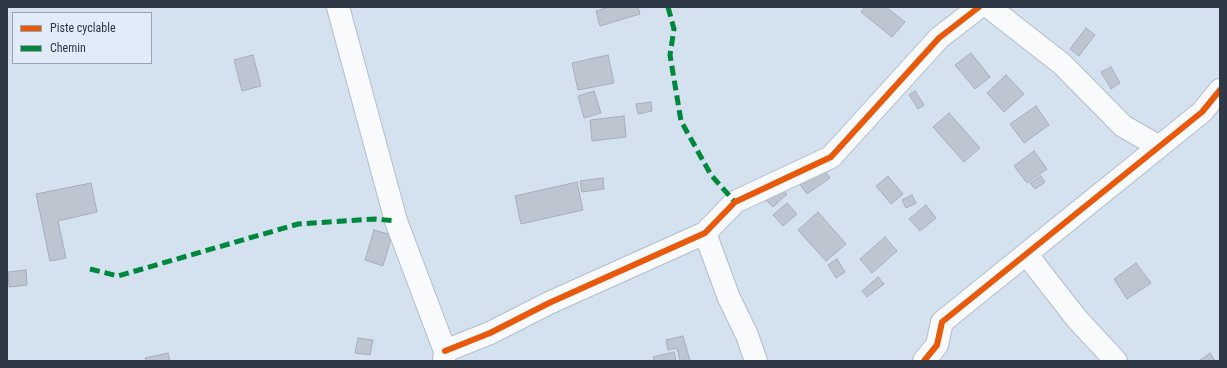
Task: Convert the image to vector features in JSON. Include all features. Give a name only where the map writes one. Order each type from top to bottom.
[{"type":"street","points":[[338,7],[396,221],[445,356],[549,303],[705,233],[735,202],[831,157],[939,38],[979,7]]},
{"type":"street","points":[[989,7],[1062,64],[1123,126],[1158,146]]},
{"type":"street","points":[[924,361],[937,345],[942,322],[1027,255],[1158,146],[1202,112],[1220,90]]},
{"type":"street","points":[[705,233],[729,298],[747,335],[756,361]]},
{"type":"street","points":[[1027,255],[1077,319],[1116,361]]},
{"type":"building","points":[[609,7],[638,7],[640,14],[600,26],[596,11]]},
{"type":"building","points":[[865,7],[886,7],[905,22],[892,37],[861,12]]},
{"type":"building","points":[[1086,28],[1095,35],[1079,56],[1070,49]]},
{"type":"building","points":[[971,53],[990,77],[975,89],[955,65]]},
{"type":"building","points":[[253,55],[261,86],[242,91],[234,60]]},
{"type":"building","points":[[608,55],[614,83],[578,90],[572,63]]},
{"type":"building","points":[[1111,67],[1120,83],[1111,89],[1101,72]]},
{"type":"building","points":[[1006,75],[1024,94],[1004,112],[987,93]]},
{"type":"building","points":[[594,91],[601,113],[584,118],[578,96]]},
{"type":"building","points":[[915,91],[924,105],[918,109],[909,95]]},
{"type":"building","points":[[651,102],[652,111],[638,114],[636,104]]},
{"type":"building","points":[[1036,106],[1049,125],[1024,143],[1010,124]]},
{"type":"building","points":[[949,113],[980,148],[964,162],[933,127]]},
{"type":"building","points":[[624,116],[626,137],[592,141],[590,120]]},
{"type":"building","points":[[1034,151],[1047,169],[1027,183],[1014,166]]},
{"type":"building","points":[[821,166],[830,178],[807,194],[799,183]]},
{"type":"building","points":[[888,176],[903,194],[891,204],[876,186]]},
{"type":"building","points":[[1041,176],[1045,182],[1035,189],[1030,183]]},
{"type":"building","points":[[603,178],[604,189],[582,192],[580,181]]},
{"type":"building","points":[[577,182],[583,210],[521,224],[515,196]]},
{"type":"building","points":[[91,183],[97,212],[58,221],[66,258],[50,261],[36,194]]},
{"type":"building","points":[[777,184],[787,194],[773,207],[763,197]]},
{"type":"building","points":[[912,195],[916,203],[906,208],[902,200]]},
{"type":"building","points":[[787,203],[797,214],[783,226],[773,215]]},
{"type":"building","points":[[926,205],[936,218],[920,231],[909,219]]},
{"type":"building","points":[[818,212],[846,244],[826,261],[798,230]]},
{"type":"building","points":[[374,230],[392,235],[383,266],[365,260]]},
{"type":"building","points":[[885,237],[897,251],[872,273],[860,259]]},
{"type":"building","points":[[837,259],[845,272],[836,278],[828,265]]},
{"type":"building","points":[[1136,263],[1151,283],[1127,299],[1114,279]]},
{"type":"building","points":[[26,270],[27,285],[9,287],[8,272]]},
{"type":"building","points":[[878,277],[884,284],[867,297],[862,291]]},
{"type":"building","points":[[683,336],[690,361],[680,361],[677,348],[668,350],[666,340]]},
{"type":"building","points":[[358,338],[373,340],[370,355],[355,353]]},
{"type":"building","points":[[674,352],[676,361],[654,361],[653,357]]},
{"type":"building","points":[[168,353],[170,361],[146,361],[145,358]]},
{"type":"building","points":[[1210,353],[1215,361],[1199,361]]},
{"type":"marked path","points":[[668,7],[674,29],[670,55],[681,121],[711,175],[735,202]]},
{"type":"marked path","points":[[90,269],[118,276],[298,224],[375,219],[396,221]]},
{"type":"cycle path","points":[[445,351],[490,333],[549,303],[705,233],[735,202],[831,157],[939,38],[979,7]]},
{"type":"cycle path","points":[[924,361],[937,345],[942,322],[1202,112],[1220,90]]}]
